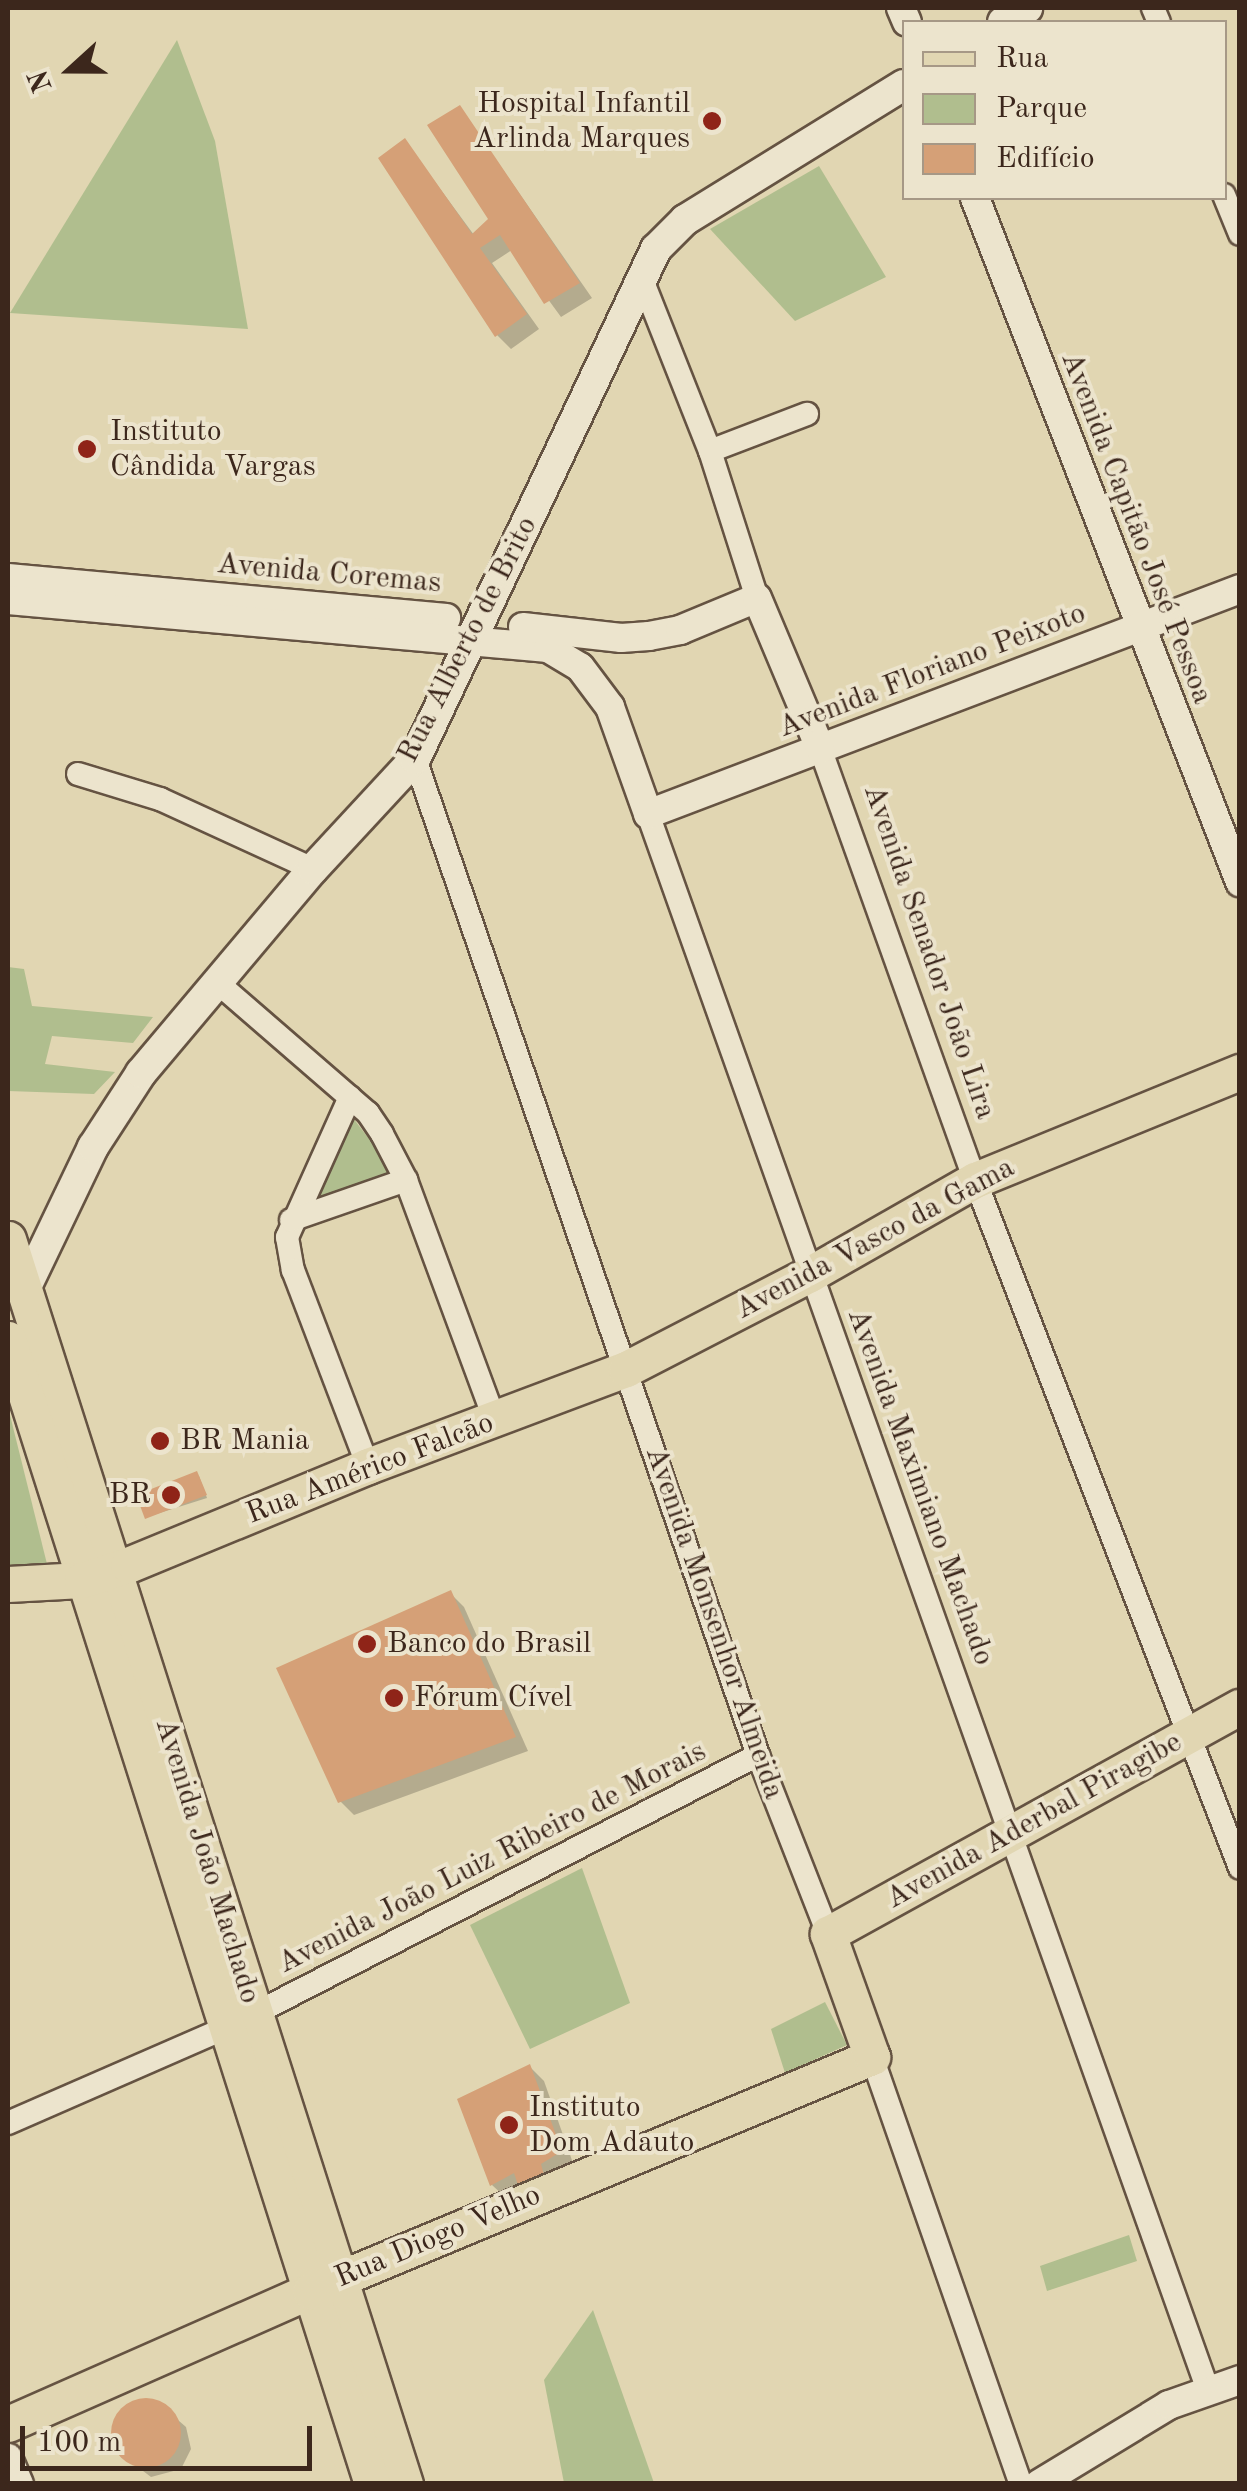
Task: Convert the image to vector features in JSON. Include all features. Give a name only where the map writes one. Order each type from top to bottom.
[{"type":"main road","name":"Rua Alberto de Brito","points":[[24,1291],[116,1110],[142,1073],[314,869],[416,759],[656,249],[685,220],[902,86]]},
{"type":"main road","name":"Avenida Vasco da Gama","points":[[626,1369],[810,1274],[976,1180],[1240,1072]]},
{"type":"main road","name":"Avenida João Machado","points":[[8,1240],[98,1574],[239,2021],[325,2284],[406,2484]]},
{"type":"main road","name":"Avenida João Machado","points":[[8,1339],[98,1574]]},
{"type":"main road","name":"Rua Américo Falcão","points":[[8,1584],[98,1574],[626,1369]]},
{"type":"main road","name":"Avenida Aderbal Piragibe","points":[[828,1934],[1240,1707]]},
{"type":"main road","name":"Avenida Monsenhor Almeida","points":[[828,1934],[872,2058]]},
{"type":"main road","name":"Rua Diogo Velho","points":[[8,2424],[325,2284],[872,2058]]},
{"type":"main road","name":"Avenida João Machado","points":[[325,2284],[372,2484]]},
{"type":"street","name":"Avenida Capitão José Pessoa","points":[[976,200],[1138,628],[1240,882]]},
{"type":"street","points":[[1226,200],[1240,234]]},
{"type":"street","name":"Avenida Senador João Lira","points":[[642,282],[710,451],[757,598],[820,748],[976,1180],[1240,1868]]},
{"type":"street","points":[[710,451],[807,414]]},
{"type":"street","name":"Avenida Coremas","points":[[8,578],[475,630],[528,644]]},
{"type":"street","name":"Avenida Floriano Peixoto","points":[[648,814],[1240,589]]},
{"type":"street","name":"Avenida Coremas","points":[[8,600],[635,637],[680,630],[757,598]]},
{"type":"street","name":"Avenida Maximiano Machado","points":[[528,644],[548,648],[591,678],[616,718],[1208,2390]]},
{"type":"street","name":"Avenida Monsenhor Almeida","points":[[416,759],[758,1755],[828,1934]]},
{"type":"street","points":[[78,774],[160,799],[314,869]]},
{"type":"street","points":[[219,984],[368,1112],[406,1180],[495,1421]]},
{"type":"street","points":[[350,1096],[291,1220],[287,1237],[293,1270],[368,1466]]},
{"type":"street","points":[[291,1220],[406,1180]]},
{"type":"street","name":"Avenida João Luiz Ribeiro de Morais","points":[[8,2123],[239,2021],[758,1755]]},
{"type":"street","name":"Avenida Monsenhor Almeida","points":[[872,2058],[1021,2484]]},
{"type":"street","points":[[1039,2484],[1169,2405],[1240,2380]]},
{"type":"street","points":[[8,2458],[19,2484]]},
{"type":"green space","points":[[177,40],[215,141],[248,329],[10,313]]},
{"type":"green space","points":[[819,166],[886,277],[795,321],[710,229]]},
{"type":"green space","points":[[8,967],[24,969],[32,1006],[153,1017],[133,1043],[52,1036],[45,1064],[115,1072],[94,1094],[8,1091]]},
{"type":"green space","points":[[350,1114],[398,1177],[307,1207]]},
{"type":"green space","points":[[8,1407],[48,1568],[8,1569]]},
{"type":"green space","points":[[582,1868],[630,2003],[530,2049],[470,1925]]},
{"type":"green space","points":[[825,2002],[847,2045],[785,2073],[771,2029]]},
{"type":"green space","points":[[1129,2235],[1137,2261],[1047,2291],[1040,2266]]},
{"type":"green space","points":[[593,2310],[654,2483],[564,2483],[544,2380]]},
{"type":"building","points":[[460,105],[580,283],[544,304],[500,235],[480,248],[527,314],[495,337],[378,158],[405,138],[472,234],[488,219],[427,125]]},
{"type":"building","name":"BR","points":[[197,1471],[207,1495],[145,1519],[136,1495]]},
{"type":"building","name":"Fórum Cível","points":[[451,1590],[516,1737],[338,1803],[276,1668]]},
{"type":"building","name":"Instituto Dom Adauto","points":[[530,2064],[562,2151],[541,2164],[544,2175],[518,2185],[514,2173],[490,2186],[457,2099]]},
{"type":"building","points":[[146,2398],[160,2400],[171,2408],[179,2419],[179,2447],[171,2458],[160,2466],[146,2468],[132,2466],[121,2458],[113,2447],[111,2433],[113,2419],[121,2408],[132,2400]]},
{"type":"place","name":"Hospital Infantil Arlinda Marques","points":[[712,121]]},
{"type":"place","name":"Instituto Cândida Vargas","points":[[87,449]]},
{"type":"place","name":"BR Mania","points":[[160,1441]]},
{"type":"place","name":"BR","points":[[171,1495]]},
{"type":"place","name":"Banco do Brasil","points":[[367,1644]]},
{"type":"place","name":"Fórum Cível","points":[[394,1698]]},
{"type":"place","name":"Instituto Dom Adauto","points":[[509,2125]]}]
